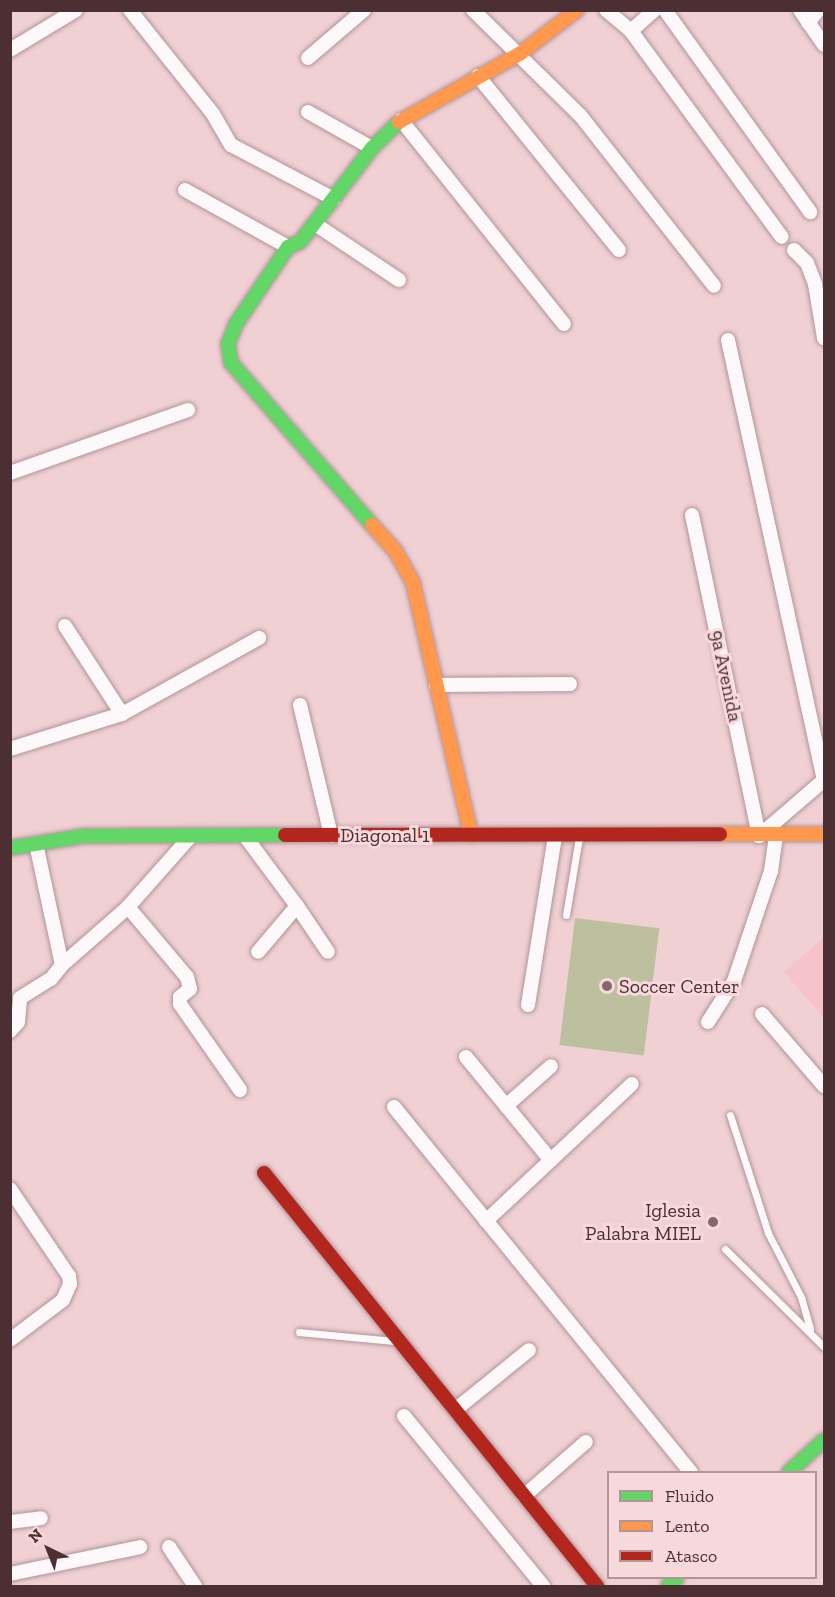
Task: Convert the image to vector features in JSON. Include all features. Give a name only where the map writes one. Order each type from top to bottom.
[{"type":"street","points":[[10,50],[76,10]]},
{"type":"street","points":[[130,10],[213,114],[231,145],[334,199]]},
{"type":"street","points":[[308,58],[364,10]]},
{"type":"street","points":[[473,10],[521,53],[579,115],[714,285]]},
{"type":"street","points":[[471,836],[413,584],[396,552],[231,363],[228,344],[236,324],[288,247],[300,242],[372,148],[401,120],[521,53],[577,10]]},
{"type":"street","points":[[606,10],[631,31],[782,237]]},
{"type":"street","points":[[631,31],[654,10]]},
{"type":"street","points":[[665,10],[810,212]]},
{"type":"street","points":[[800,10],[825,45]]},
{"type":"street","points":[[808,23],[818,10]]},
{"type":"street","points":[[478,76],[619,250]]},
{"type":"street","points":[[308,112],[372,148]]},
{"type":"street","points":[[401,120],[564,324]]},
{"type":"street","points":[[185,190],[288,247]]},
{"type":"street","points":[[315,224],[399,279]]},
{"type":"street","points":[[794,250],[807,263],[815,284],[825,339]]},
{"type":"street","points":[[728,340],[825,780],[759,836]]},
{"type":"street","points":[[10,473],[188,410]]},
{"type":"street","name":"9a Avenida","points":[[692,515],[759,836]]},
{"type":"street","points":[[65,626],[122,714]]},
{"type":"street","points":[[10,749],[122,714],[259,638]]},
{"type":"street","points":[[436,685],[570,684]]},
{"type":"street","points":[[300,705],[331,835]]},
{"type":"street","name":"Diagonal 1","points":[[12,844],[36,844],[83,837],[189,838],[331,835],[579,837],[825,834]]},
{"type":"street","points":[[245,836],[328,952]]},
{"type":"street","points":[[708,1022],[734,981],[771,871],[776,836]]},
{"type":"street","points":[[528,1005],[555,837]]},
{"type":"street","points":[[10,1031],[17,1025],[20,998],[51,978],[62,965],[128,907],[189,838]]},
{"type":"street","points":[[36,844],[62,965]]},
{"type":"street","points":[[258,952],[297,906]]},
{"type":"street","points":[[128,907],[187,977],[190,989],[180,997],[180,1004],[240,1090]]},
{"type":"street","points":[[762,1014],[825,1086]]},
{"type":"street","points":[[466,1057],[549,1158]]},
{"type":"street","points":[[506,1106],[551,1066]]},
{"type":"street","points":[[486,1221],[549,1158],[632,1084]]},
{"type":"street","points":[[394,1107],[690,1471]]},
{"type":"street","points":[[264,1173],[597,1587]]},
{"type":"street","points":[[10,1189],[69,1276],[70,1284],[63,1300],[10,1340]]},
{"type":"street","points":[[455,1410],[529,1350]]},
{"type":"street","points":[[404,1416],[543,1587]]},
{"type":"street","points":[[791,1471],[825,1440]]},
{"type":"street","points":[[524,1496],[586,1442]]},
{"type":"street","points":[[10,1522],[41,1518]]},
{"type":"street","points":[[10,1574],[140,1546]]},
{"type":"street","points":[[170,1547],[195,1587]]},
{"type":"lane","points":[[566,915],[579,837]]},
{"type":"lane","points":[[730,1115],[768,1233],[801,1297],[810,1329]]},
{"type":"lane","points":[[725,1249],[810,1329],[825,1347]]},
{"type":"lane","points":[[299,1332],[400,1342]]},
{"type":"shaded area","points":[[824,937],[824,1018],[784,972]]},
{"type":"green space","name":"Soccer Center","points":[[575,918],[659,928],[644,1055],[559,1045]]},
{"type":"traffic: fast","points":[[372,525],[231,363],[228,344],[236,324],[288,247],[300,242],[372,148],[399,122]]},
{"type":"traffic: fast","points":[[10,848],[83,836],[285,835]]},
{"type":"traffic: fast","points":[[790,1471],[824,1440]]},
{"type":"traffic: fast","points":[[668,1586],[676,1579]]},
{"type":"traffic: slow","points":[[399,122],[521,53],[577,10]]},
{"type":"traffic: slow","points":[[372,525],[396,552],[413,583],[471,835]]},
{"type":"traffic: slow","points":[[720,834],[824,834]]},
{"type":"traffic: jam","points":[[285,835],[720,834]]},
{"type":"traffic: jam","points":[[264,1173],[597,1586]]},
{"type":"place","name":"Soccer Center","points":[[607,986]]},
{"type":"place","name":"Iglesia Palabra MIEL","points":[[713,1222]]}]
